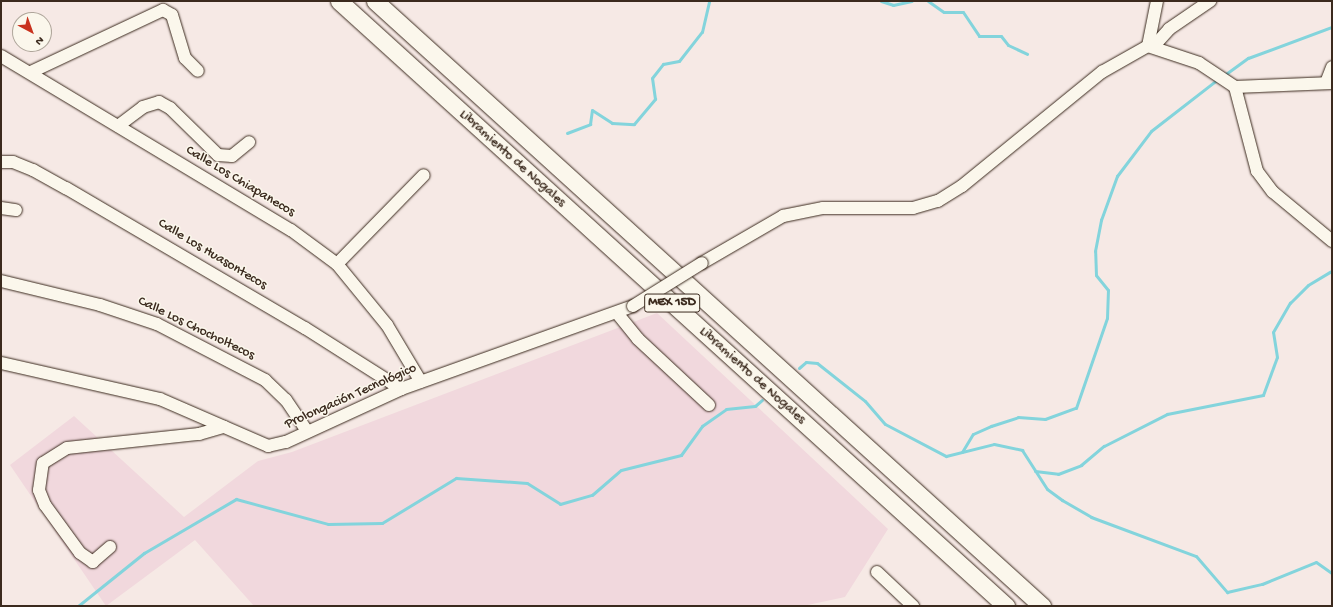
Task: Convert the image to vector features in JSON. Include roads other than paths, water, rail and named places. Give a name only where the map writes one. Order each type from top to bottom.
[{"type":"highway","name":"Libramiento de Nogales","points":[[339,1],[1006,606]]},
{"type":"highway","name":"Libramiento de Nogales","points":[[375,1],[1042,606]]},
{"type":"street","points":[[1151,46],[1157,1]]},
{"type":"street","points":[[1151,46],[1169,29],[1210,1]]},
{"type":"street","points":[[30,72],[163,10],[172,15],[185,58],[198,71]]},
{"type":"street","points":[[1151,46],[1199,62],[1235,87],[1329,83],[1332,67]]},
{"type":"street","name":"Prolongación Tecnológico","points":[[1,363],[160,399],[268,446],[307,432],[401,389],[617,313],[633,306],[702,263],[783,216],[823,208],[913,208],[938,201],[962,186],[1102,72],[1151,46]]},
{"type":"street","name":"Calle Los Chiapanecos","points":[[1,56],[30,72],[291,230],[337,264],[387,325],[421,382]]},
{"type":"street","points":[[1235,87],[1257,171],[1273,192],[1332,241]]},
{"type":"street","points":[[118,126],[144,107],[159,102],[170,108],[218,155],[232,156],[249,142]]},
{"type":"street","name":"Calle Los Huasontecos","points":[[1,162],[27,167],[66,188],[305,328],[401,389]]},
{"type":"street","points":[[337,264],[424,175]]},
{"type":"street","points":[[1,208],[16,210]]},
{"type":"street","name":"Calle Los Chocholtecos","points":[[1,281],[100,305],[158,324],[265,380],[286,400],[307,432]]},
{"type":"street","points":[[617,313],[638,339],[709,405]]},
{"type":"street","points":[[110,547],[93,562],[80,554],[45,505],[39,490],[43,464],[67,448],[199,434],[224,427]]},
{"type":"street","points":[[877,572],[913,606]]},
{"type":"waterway","points":[[567,133],[590,124],[592,110],[612,123],[634,124],[655,99],[652,78],[663,64],[679,61],[702,32],[709,1]]},
{"type":"waterway","points":[[881,1],[893,5],[912,1]]},
{"type":"waterway","points":[[928,1],[944,12],[963,12],[979,36],[1001,36],[1008,45],[1027,54]]},
{"type":"waterway","points":[[1223,76],[1248,58],[1332,27]]},
{"type":"waterway","points":[[962,452],[973,434],[991,426],[1018,417],[1045,419],[1076,408],[1107,318],[1108,290],[1096,275],[1095,251],[1101,220],[1117,176],[1151,131],[1218,79]]},
{"type":"waterway","points":[[1035,471],[1058,474],[1081,465],[1104,446],[1167,414],[1263,395],[1277,357],[1273,332],[1290,303],[1308,285],[1330,272]]},
{"type":"waterway","points":[[799,368],[806,362],[817,363],[865,401],[885,424],[946,456],[994,444],[1022,450],[1047,489],[1062,500],[1091,517],[1196,556],[1227,592],[1262,584],[1316,562],[1332,573]]},
{"type":"waterway","points":[[78,606],[144,553],[236,499],[328,524],[382,523],[456,478],[527,483],[560,504],[592,495],[621,470],[681,455],[702,426],[726,409],[755,406],[762,400]]}]
